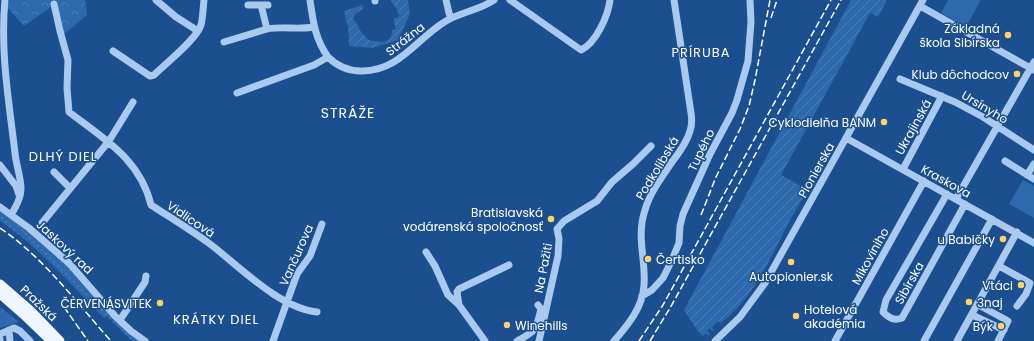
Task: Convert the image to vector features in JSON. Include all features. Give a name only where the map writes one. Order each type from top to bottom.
[{"type":"main road","name":"Pražská","points":[[0,284],[28,308],[60,341]]},
{"type":"main road","name":"Pražská","points":[[0,294],[51,341]]},
{"type":"street","points":[[4,0],[4,68],[15,160],[21,185],[20,197],[11,214]]},
{"type":"street","points":[[156,0],[176,17],[198,32]]},
{"type":"street","points":[[113,51],[150,76],[154,75],[190,42],[198,32],[201,25],[204,0]]},
{"type":"street","points":[[237,94],[314,65],[328,57],[319,43],[313,27],[310,0]]},
{"type":"street","points":[[446,0],[451,18]]},
{"type":"street","name":"Strážna","points":[[328,57],[337,64],[350,70],[364,71],[383,68],[399,59],[441,24],[451,18],[494,0]]},
{"type":"street","points":[[510,0],[581,50],[585,49],[599,31],[607,14],[610,0]]},
{"type":"street","name":"Podkolibská","points":[[614,341],[631,320],[642,296],[644,279],[640,234],[643,214],[651,194],[687,140],[691,123],[691,112],[674,0]]},
{"type":"street","name":"Tupého","points":[[642,296],[652,290],[663,278],[672,260],[679,243],[680,226],[683,214],[710,154],[732,113],[737,100],[748,61],[751,22],[750,0]]},
{"type":"street","points":[[922,3],[1033,67],[956,199]]},
{"type":"street","name":"Pionierska","points":[[715,341],[738,320],[766,283],[922,3]]},
{"type":"street","name":"Vidlicová","points":[[54,4],[68,60],[69,112],[109,141],[122,153],[142,180],[148,192],[151,205],[202,239],[248,277],[288,302],[309,311],[317,312]]},
{"type":"street","points":[[248,5],[264,5],[267,29]]},
{"type":"street","points":[[224,42],[267,29],[302,29],[313,27]]},
{"type":"street","name":"Ursínyho","points":[[900,79],[942,96],[970,110],[1034,149]]},
{"type":"street","name":"Ukrajinská","points":[[903,169],[942,96]]},
{"type":"street","points":[[42,223],[109,141],[133,102]]},
{"type":"street","name":"Kraskova","points":[[846,138],[1017,232],[1034,243]]},
{"type":"street","name":"Na Pažiti","points":[[540,341],[558,256],[558,229],[564,221],[597,200],[612,182],[651,146]]},
{"type":"street","points":[[1005,161],[1031,177],[1034,164]]},
{"type":"street","points":[[0,165],[16,186],[20,197]]},
{"type":"street","points":[[54,172],[70,188]]},
{"type":"street","name":"Mikovíniho","points":[[836,341],[924,181]]},
{"type":"street","name":"Sibírska","points":[[947,194],[886,300],[883,312],[889,318],[896,320],[902,318],[965,204]]},
{"type":"street","name":"Jaskový rad","points":[[0,207],[11,214],[69,262],[120,320],[131,331],[145,341]]},
{"type":"street","points":[[924,341],[992,219]]},
{"type":"street","name":"Vančurova","points":[[273,341],[297,274],[310,256],[322,224]]},
{"type":"street","points":[[957,341],[1017,232]]},
{"type":"street","points":[[426,252],[448,295],[459,305],[485,341]]},
{"type":"street","points":[[459,305],[457,292],[459,289],[509,265]]},
{"type":"street","points":[[999,266],[1030,282],[1026,294],[1017,306]]},
{"type":"street","points":[[120,320],[145,282],[146,276]]},
{"type":"street","points":[[517,341],[531,334],[536,328],[541,309],[538,304]]},
{"type":"street","points":[[977,304],[1008,321],[998,341]]},
{"type":"street","points":[[972,315],[1004,330]]},
{"type":"street","points":[[10,341],[2,335],[14,328],[20,331],[26,339]]},
{"type":"green space","points":[[10,0],[85,0],[87,15],[63,35],[51,7],[24,26],[7,7]]},
{"type":"green space","points":[[390,0],[408,0],[410,14],[398,40],[372,48],[349,46],[348,27],[344,11],[362,5],[363,9],[355,14],[353,18],[359,29],[368,40],[384,41],[390,38],[392,35],[392,30],[396,29],[394,18],[398,18],[399,16],[396,8]]},
{"type":"green space","points":[[851,0],[887,0],[878,17],[870,13],[781,175],[808,190],[791,218],[763,272],[749,294],[721,323],[718,321],[712,327],[714,330],[713,331],[710,328],[707,331],[710,334],[709,336],[706,333],[703,336],[697,330],[684,310]]},
{"type":"green space","points":[[948,0],[981,0],[966,27],[941,13]]},
{"type":"green space","points":[[1023,180],[1034,186],[1034,218],[1009,204]]},
{"type":"green space","points":[[0,211],[15,221],[64,261],[122,327],[139,341],[132,341],[107,316],[104,318],[41,254],[0,221]]},
{"type":"green space","points":[[0,307],[19,322],[0,328]]},
{"type":"railway","points":[[701,215],[716,177],[740,129],[749,106],[770,0]]},
{"type":"railway","points":[[771,18],[777,0]]},
{"type":"railway","points":[[639,341],[663,305],[831,0]]},
{"type":"railway","points":[[650,341],[670,308],[841,0]]},
{"type":"railway","points":[[0,228],[16,240],[45,267],[111,341]]},
{"type":"railway","points":[[64,307],[88,341]]},
{"type":"place","name":"Základná škola Sibírska","points":[[1008,35]]},
{"type":"place","name":"Klub dôchodcov","points":[[1017,74]]},
{"type":"place","name":"Cyklodielňa BANM","points":[[884,122]]},
{"type":"place","name":"Bratislavská vodárenská spoločnosť","points":[[551,219]]},
{"type":"place","name":"u Babičky","points":[[1003,239]]},
{"type":"place","name":"Čertisko","points":[[648,259]]},
{"type":"place","name":"Autopionier.sk","points":[[791,262]]},
{"type":"place","name":"Vtáci","points":[[1021,285]]},
{"type":"place","name":"3naj","points":[[969,302]]},
{"type":"place","name":"ČERVENÁSVITEK","points":[[160,303]]},
{"type":"place","name":"Hotelová akadémia","points":[[796,316]]},
{"type":"place","name":"Winehills","points":[[507,325]]},
{"type":"place","name":"Býk","points":[[1001,326]]},
{"type":"district","name":"PRÍRUBA","points":[[701,52]]},
{"type":"district","name":"STRÁŽE","points":[[348,113]]},
{"type":"district","name":"DLHÝ DIEL","points":[[63,156]]},
{"type":"district","name":"KRÁTKY DIEL","points":[[216,319]]}]
